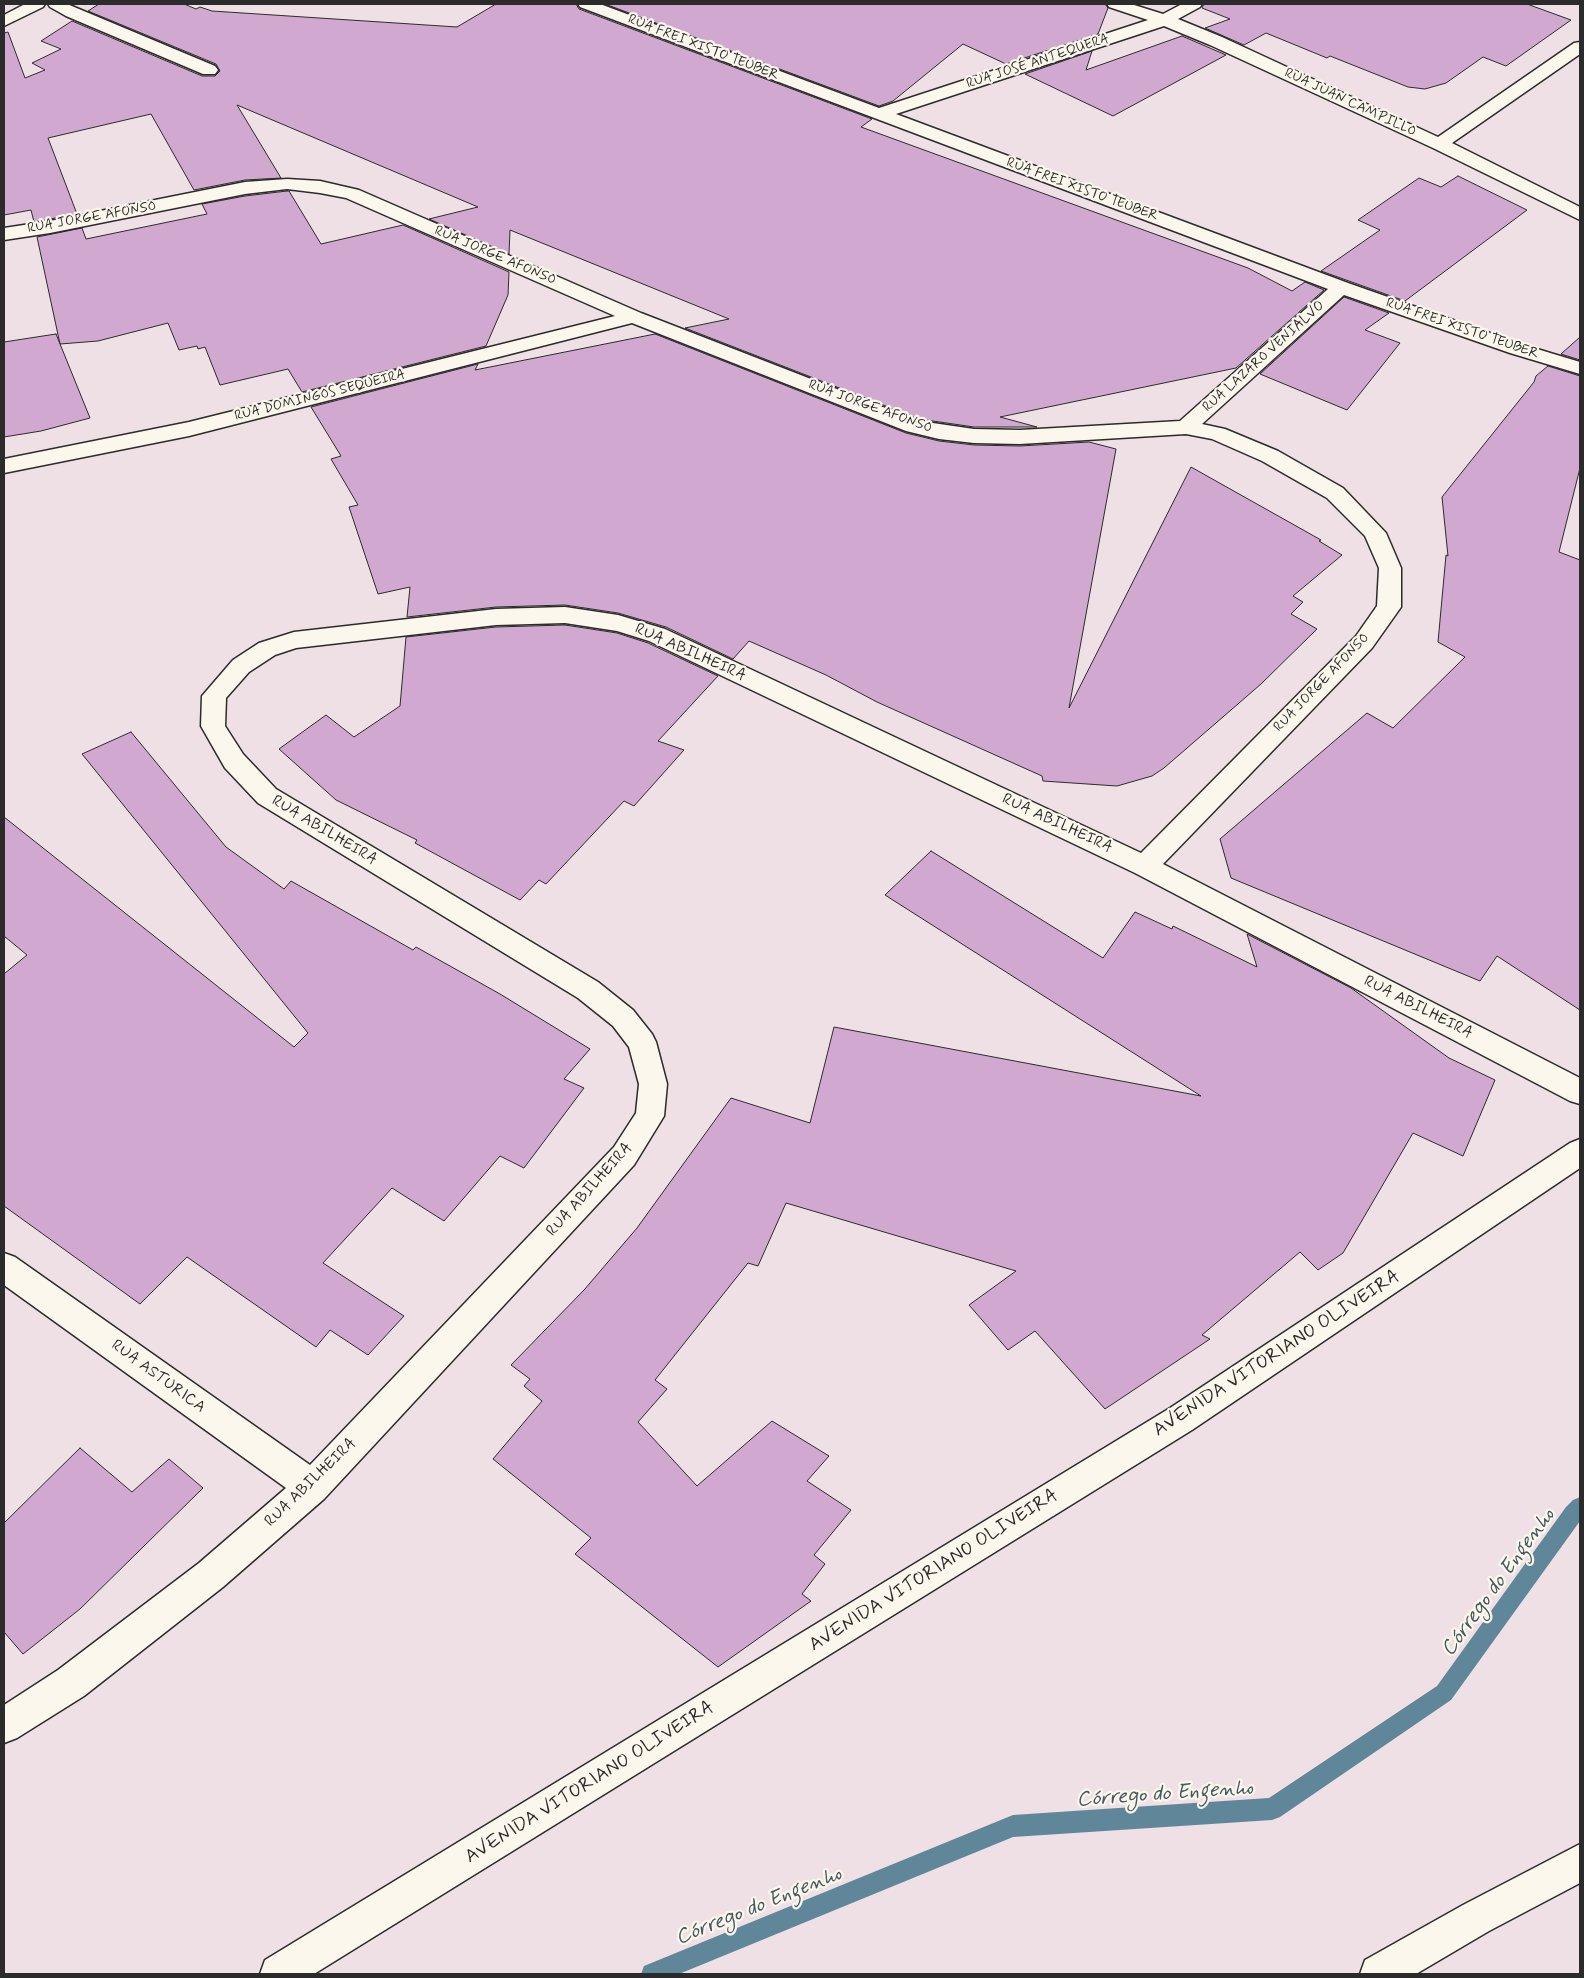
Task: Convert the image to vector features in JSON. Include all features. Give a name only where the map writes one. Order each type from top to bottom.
[{"type":"street","points":[[4,21],[37,4]]},
{"type":"street","points":[[56,4],[209,70]]},
{"type":"street","name":"RUA FREI XISTO TEUBER","points":[[586,4],[1342,287],[1517,349],[1580,368]]},
{"type":"street","name":"RUA JUAN CAMPILLO","points":[[1115,4],[1165,20],[1216,41],[1439,144],[1580,214]]},
{"type":"street","name":"RUA JOSÉ ANTEQUERA","points":[[878,114],[1165,20],[1194,4]]},
{"type":"street","points":[[1439,144],[1580,46]]},
{"type":"street","name":"RUA JORGE AFONSO","points":[[4,234],[50,227],[245,188],[286,184],[320,187],[352,194],[634,317],[913,426],[939,432],[974,436],[1020,437],[1186,428],[1218,434],[1270,456],[1335,493],[1375,533],[1390,568],[1388,607],[1364,642],[1144,866]]},
{"type":"street","name":"RUA LAZARO VENIALVO","points":[[1186,428],[1342,287]]},
{"type":"street","name":"RUA DOMINGOS SEQUEIRA","points":[[4,466],[189,429],[634,317]]},
{"type":"street","name":"RUA ABILHEIRA","points":[[4,1725],[71,1683],[203,1581],[312,1487],[624,1156],[650,1116],[653,1084],[642,1042],[622,1018],[588,990],[267,796],[234,761],[213,726],[214,696],[241,666],[267,650],[294,640],[496,617],[565,615],[618,623],[657,635],[1144,866],[1580,1092]]},
{"type":"street","name":"AVENIDA VITORIANO OLIVEIRA","points":[[279,1974],[1181,1419],[1580,1152]]},
{"type":"street","name":"RUA ASTURICA","points":[[4,1267],[312,1487]]},
{"type":"street","points":[[1379,1974],[1476,1918],[1580,1863]]},
{"type":"building","points":[[99,4],[184,4],[196,9],[200,7],[212,11],[457,27],[496,4],[576,4],[579,9],[872,119],[861,127],[1248,268],[1292,291],[1305,282],[1324,290],[1236,368],[1000,417],[1037,427],[974,427],[919,419],[685,328],[729,319],[510,230],[509,254],[429,219],[478,207],[237,105],[281,178],[245,180],[194,190],[151,114],[48,138],[77,214],[34,222],[31,210],[4,215],[4,33],[8,32],[25,78],[45,70],[32,63],[61,49],[41,41],[72,21],[202,76],[215,76],[220,71],[216,64],[88,11]]},
{"type":"building","points":[[605,4],[1105,4],[1108,8],[1098,34],[1006,64],[963,44],[893,101],[879,106]]},
{"type":"building","points":[[1204,4],[1527,4],[1571,20],[1506,66],[1483,57],[1446,83],[1425,89],[1408,87],[1330,56],[1327,58],[1266,33],[1244,45],[1205,28],[1230,19],[1202,8]]},
{"type":"building","points":[[1182,36],[1226,55],[1113,116],[1025,74],[1092,51],[1086,70]]},
{"type":"building","points":[[1458,176],[1527,210],[1405,301],[1321,271],[1380,230],[1358,220],[1419,178],[1441,187]]},
{"type":"building","points":[[289,191],[321,244],[403,225],[509,272],[508,295],[486,346],[302,392],[288,369],[220,385],[205,347],[198,349],[197,346],[179,350],[168,323],[98,341],[60,344],[37,237],[82,228],[86,239],[207,214],[202,204],[245,196]]},
{"type":"building","points":[[1344,297],[1389,313],[1365,330],[1400,343],[1347,410],[1260,374]]},
{"type":"building","points":[[56,334],[90,418],[41,431],[4,437],[4,342]]},
{"type":"building","points":[[655,334],[906,433],[939,441],[974,445],[1020,446],[1089,442],[1116,449],[1069,708],[1191,467],[1321,540],[1319,541],[1342,555],[1293,596],[1303,602],[1291,614],[1317,629],[1261,684],[1164,768],[1152,776],[1117,786],[1043,781],[1042,776],[877,702],[826,675],[749,641],[733,659],[666,627],[618,613],[565,605],[496,607],[407,617],[410,587],[378,594],[349,507],[358,505],[331,459],[341,456],[311,407],[478,364],[475,370]]},
{"type":"building","points":[[1580,337],[1580,360],[1561,354]]},
{"type":"building","points":[[1548,366],[1580,376],[1580,468],[1559,552],[1580,560],[1580,1010],[1497,956],[1480,981],[1231,878],[1220,839],[1367,713],[1393,728],[1465,657],[1438,642],[1446,555],[1448,556],[1442,497],[1534,382],[1536,376]]},
{"type":"building","points":[[565,625],[617,633],[648,643],[718,676],[658,741],[684,750],[634,806],[624,801],[546,884],[539,880],[520,900],[415,843],[417,840],[336,800],[279,749],[326,715],[354,737],[400,706],[406,637],[496,627]]},
{"type":"building","points":[[131,732],[226,847],[284,889],[291,881],[413,950],[416,947],[500,994],[590,1049],[564,1079],[584,1088],[524,1168],[500,1156],[444,1221],[392,1188],[323,1263],[404,1316],[368,1355],[330,1330],[316,1347],[187,1257],[140,1304],[4,1206],[4,974],[27,955],[4,936],[4,817],[294,1047],[308,1033],[82,754]]},
{"type":"building","points":[[931,851],[1103,958],[1135,912],[1172,929],[1173,926],[1257,967],[1247,934],[1351,988],[1449,1058],[1495,1080],[1463,1156],[1413,1133],[1343,1253],[1318,1270],[1300,1252],[1202,1335],[1210,1339],[1105,1409],[1035,1331],[1008,1350],[969,1305],[1016,1271],[786,1203],[758,1266],[748,1263],[655,1380],[667,1389],[638,1422],[697,1486],[772,1421],[829,1456],[807,1481],[851,1510],[814,1555],[825,1564],[802,1594],[811,1601],[718,1667],[575,1554],[591,1538],[493,1459],[542,1401],[524,1386],[530,1379],[511,1365],[584,1290],[637,1228],[731,1098],[810,1123],[834,1027],[1201,1096],[885,895]]},
{"type":"building","points":[[80,1448],[132,1492],[169,1459],[203,1488],[80,1609],[23,1654],[4,1632],[4,1523]]},
{"type":"waterway","name":"Córrego do Engenho","points":[[652,1974],[1013,1826],[1272,1809],[1444,1693],[1573,1514],[1580,1507]]}]
